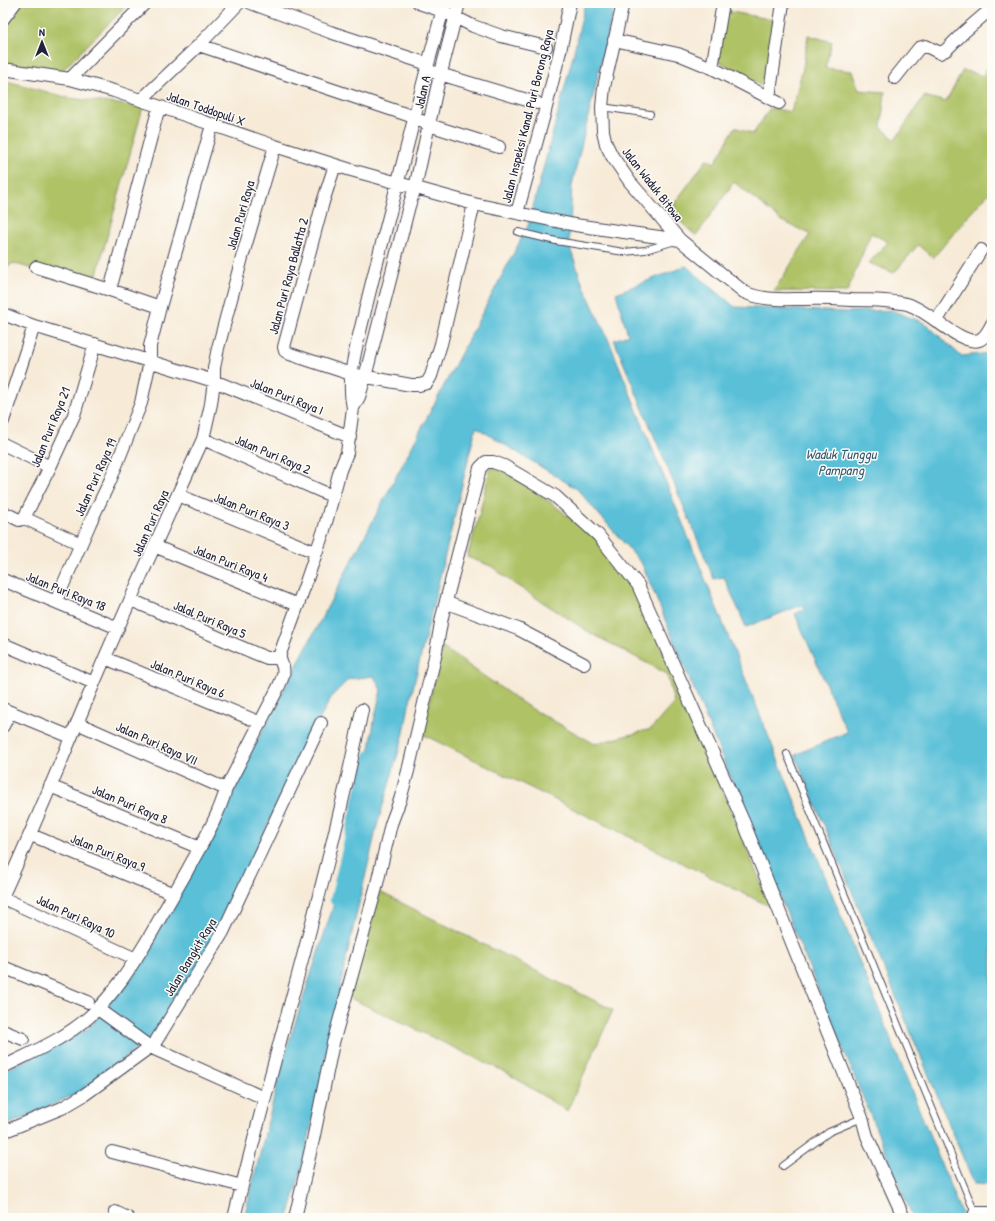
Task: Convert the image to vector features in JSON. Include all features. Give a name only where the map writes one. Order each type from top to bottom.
[{"type":"street","points":[[3,19],[15,3]]},
{"type":"street","points":[[70,79],[144,3]]},
{"type":"street","points":[[141,100],[199,45],[239,3]]},
{"type":"street","points":[[250,3],[427,67],[440,74],[537,104]]},
{"type":"street","points":[[419,3],[444,7],[455,18],[473,26],[501,36],[546,47]]},
{"type":"street","name":"Jalan A","points":[[353,408],[359,397],[365,377],[415,188],[440,74],[459,3]]},
{"type":"street","name":"Jalan Inspeksi Kanal Puri Borong Raya","points":[[519,213],[560,51],[570,3]]},
{"type":"street","name":"Jalan Waduk Bitowa","points":[[623,3],[604,87],[602,107],[603,131],[606,144],[612,156],[630,182],[680,240],[744,292],[755,297],[766,299],[805,298],[897,302],[909,304],[923,311],[964,339],[973,341],[980,340],[992,324]]},
{"type":"street","points":[[712,68],[723,3]]},
{"type":"street","points":[[614,40],[678,54],[712,68],[774,100],[783,3]]},
{"type":"street","name":"Jalan A","points":[[353,408],[350,395],[351,374],[375,267],[444,7]]},
{"type":"street","points":[[895,78],[919,48],[926,46],[940,53],[946,50],[992,8]]},
{"type":"street","points":[[199,45],[414,117],[429,124],[498,147]]},
{"type":"street","name":"Jalan Toddopuli X","points":[[3,69],[70,79],[141,100],[335,165],[474,204],[575,225],[680,240]]},
{"type":"street","points":[[110,290],[159,106]]},
{"type":"street","name":"Jalan Puri Raya 19","points":[[56,601],[110,481],[142,398],[150,361],[150,346],[160,307],[212,125]]},
{"type":"street","name":"Jalan Puri Raya","points":[[3,897],[31,835],[50,786],[118,628],[203,439],[214,381],[214,368],[218,348],[243,254],[275,146]]},
{"type":"street","name":"Jalan Puri Raya Ballatta 2","points":[[335,165],[322,202],[284,347],[285,351],[290,354],[351,374]]},
{"type":"street","points":[[393,202],[402,201],[409,206]]},
{"type":"street","points":[[351,374],[411,385],[427,383],[432,376],[441,344],[474,204]]},
{"type":"street","points":[[937,320],[981,250]]},
{"type":"street","points":[[36,267],[160,307]]},
{"type":"street","name":"Jalan Puri Raya I","points":[[3,314],[34,326],[214,381],[350,437]]},
{"type":"street","points":[[3,422],[34,326]]},
{"type":"street","name":"Jalan Puri Raya 21","points":[[24,518],[74,415],[95,344]]},
{"type":"street","points":[[3,1067],[57,1040],[77,1027],[96,1007],[110,996],[136,959],[200,848],[222,804],[226,789],[282,679],[283,669],[279,658],[280,654],[324,530],[332,496],[347,453],[353,408]]},
{"type":"street","name":"Jalan Puri Raya 2","points":[[203,439],[332,496]]},
{"type":"street","points":[[3,444],[50,467]]},
{"type":"street","points":[[295,1218],[333,1043],[376,888],[391,824],[400,800],[408,771],[435,657],[442,617],[447,603],[480,468],[486,462],[492,462],[504,466],[555,496],[598,535],[638,585],[744,823],[862,1118],[867,1136],[904,1218]]},
{"type":"street","name":"Jalan Puri Raya 3","points":[[178,495],[315,552]]},
{"type":"street","points":[[3,512],[19,520],[24,518],[81,544]]},
{"type":"street","name":"Jalan Puri Raya 4","points":[[154,546],[298,605]]},
{"type":"street","name":"Jalan Puri Raya 18","points":[[3,580],[118,628]]},
{"type":"street","name":"Jalal Puri Raya 5","points":[[131,600],[267,658],[279,658]]},
{"type":"street","points":[[447,603],[518,629],[584,664]]},
{"type":"street","points":[[3,644],[94,683]]},
{"type":"street","name":"Jalan Puri Raya 6","points":[[105,658],[260,723]]},
{"type":"street","points":[[234,1218],[264,1098],[298,978],[351,767],[362,710]]},
{"type":"street","points":[[3,726],[6,711],[71,737]]},
{"type":"street","name":"Jalan Puri Raya VII","points":[[77,723],[226,789]]},
{"type":"street","name":"Jalan Bangkit Raya","points":[[3,1132],[62,1108],[84,1095],[156,1041],[223,932],[321,723]]},
{"type":"street","name":"Jalan Puri Raya 8","points":[[50,786],[200,848]]},
{"type":"street","name":"Jalan Puri Raya 9","points":[[31,835],[174,894]]},
{"type":"street","name":"Jalan Puri Raya 10","points":[[3,897],[136,959]]},
{"type":"street","points":[[3,967],[96,1007],[149,1046],[264,1098]]},
{"type":"street","points":[[3,1031],[23,1039]]},
{"type":"street","points":[[112,1152],[242,1186]]},
{"type":"street","points":[[115,1212],[128,1218]]},
{"type":"street","points":[[976,1215],[992,1213]]},
{"type":"lane","points":[[602,107],[650,114]]},
{"type":"lane","points":[[518,232],[556,241],[624,252],[645,250],[680,240]]},
{"type":"lane","points":[[787,754],[976,1215]]},
{"type":"lane","points":[[783,1166],[829,1132],[862,1118]]},
{"type":"green space","points":[[3,3],[129,3],[60,73],[3,63]]},
{"type":"green space","points":[[726,11],[775,20],[765,88],[717,60]]},
{"type":"green space","points":[[808,35],[832,42],[825,68],[852,71],[859,90],[885,92],[881,127],[895,140],[924,96],[946,102],[963,70],[983,76],[992,59],[992,190],[933,258],[918,245],[894,273],[869,263],[888,242],[871,233],[847,292],[774,291],[810,234],[782,221],[734,182],[696,236],[679,220],[674,204],[707,159],[715,163],[735,127],[753,134],[770,108],[791,112],[803,68]]},
{"type":"green space","points":[[3,80],[69,98],[143,107],[93,288],[13,263],[3,271]]},
{"type":"green space","points":[[490,468],[507,468],[601,542],[640,600],[674,674],[771,907],[422,734],[442,647],[527,706],[595,744],[651,729],[674,703],[667,674],[589,632],[513,583],[491,566],[467,557],[479,516]]},
{"type":"green space","points":[[380,892],[613,1010],[567,1111],[507,1073],[348,997]]},
{"type":"water","points":[[585,3],[615,3],[572,185],[569,245],[583,285],[609,341],[963,1218],[913,1218],[642,564],[577,489],[476,427],[409,705],[404,733],[377,826],[346,959],[304,1160],[288,1218],[244,1218],[284,1057],[359,827],[374,721],[381,690],[374,676],[349,679],[332,696],[288,779],[202,972],[156,1034],[78,1093],[3,1127],[3,1071],[89,1028],[150,947],[528,226],[573,56]]},
{"type":"water","name":"Waduk Tunggu Pampang","points":[[686,266],[735,307],[847,312],[891,310],[925,323],[961,356],[992,353],[992,1185],[974,1184],[795,755],[847,732],[795,614],[804,609],[802,605],[746,627],[724,577],[714,579],[614,340],[628,335],[616,293]]},
{"type":"waterway","points":[[336,900],[370,756]]}]
